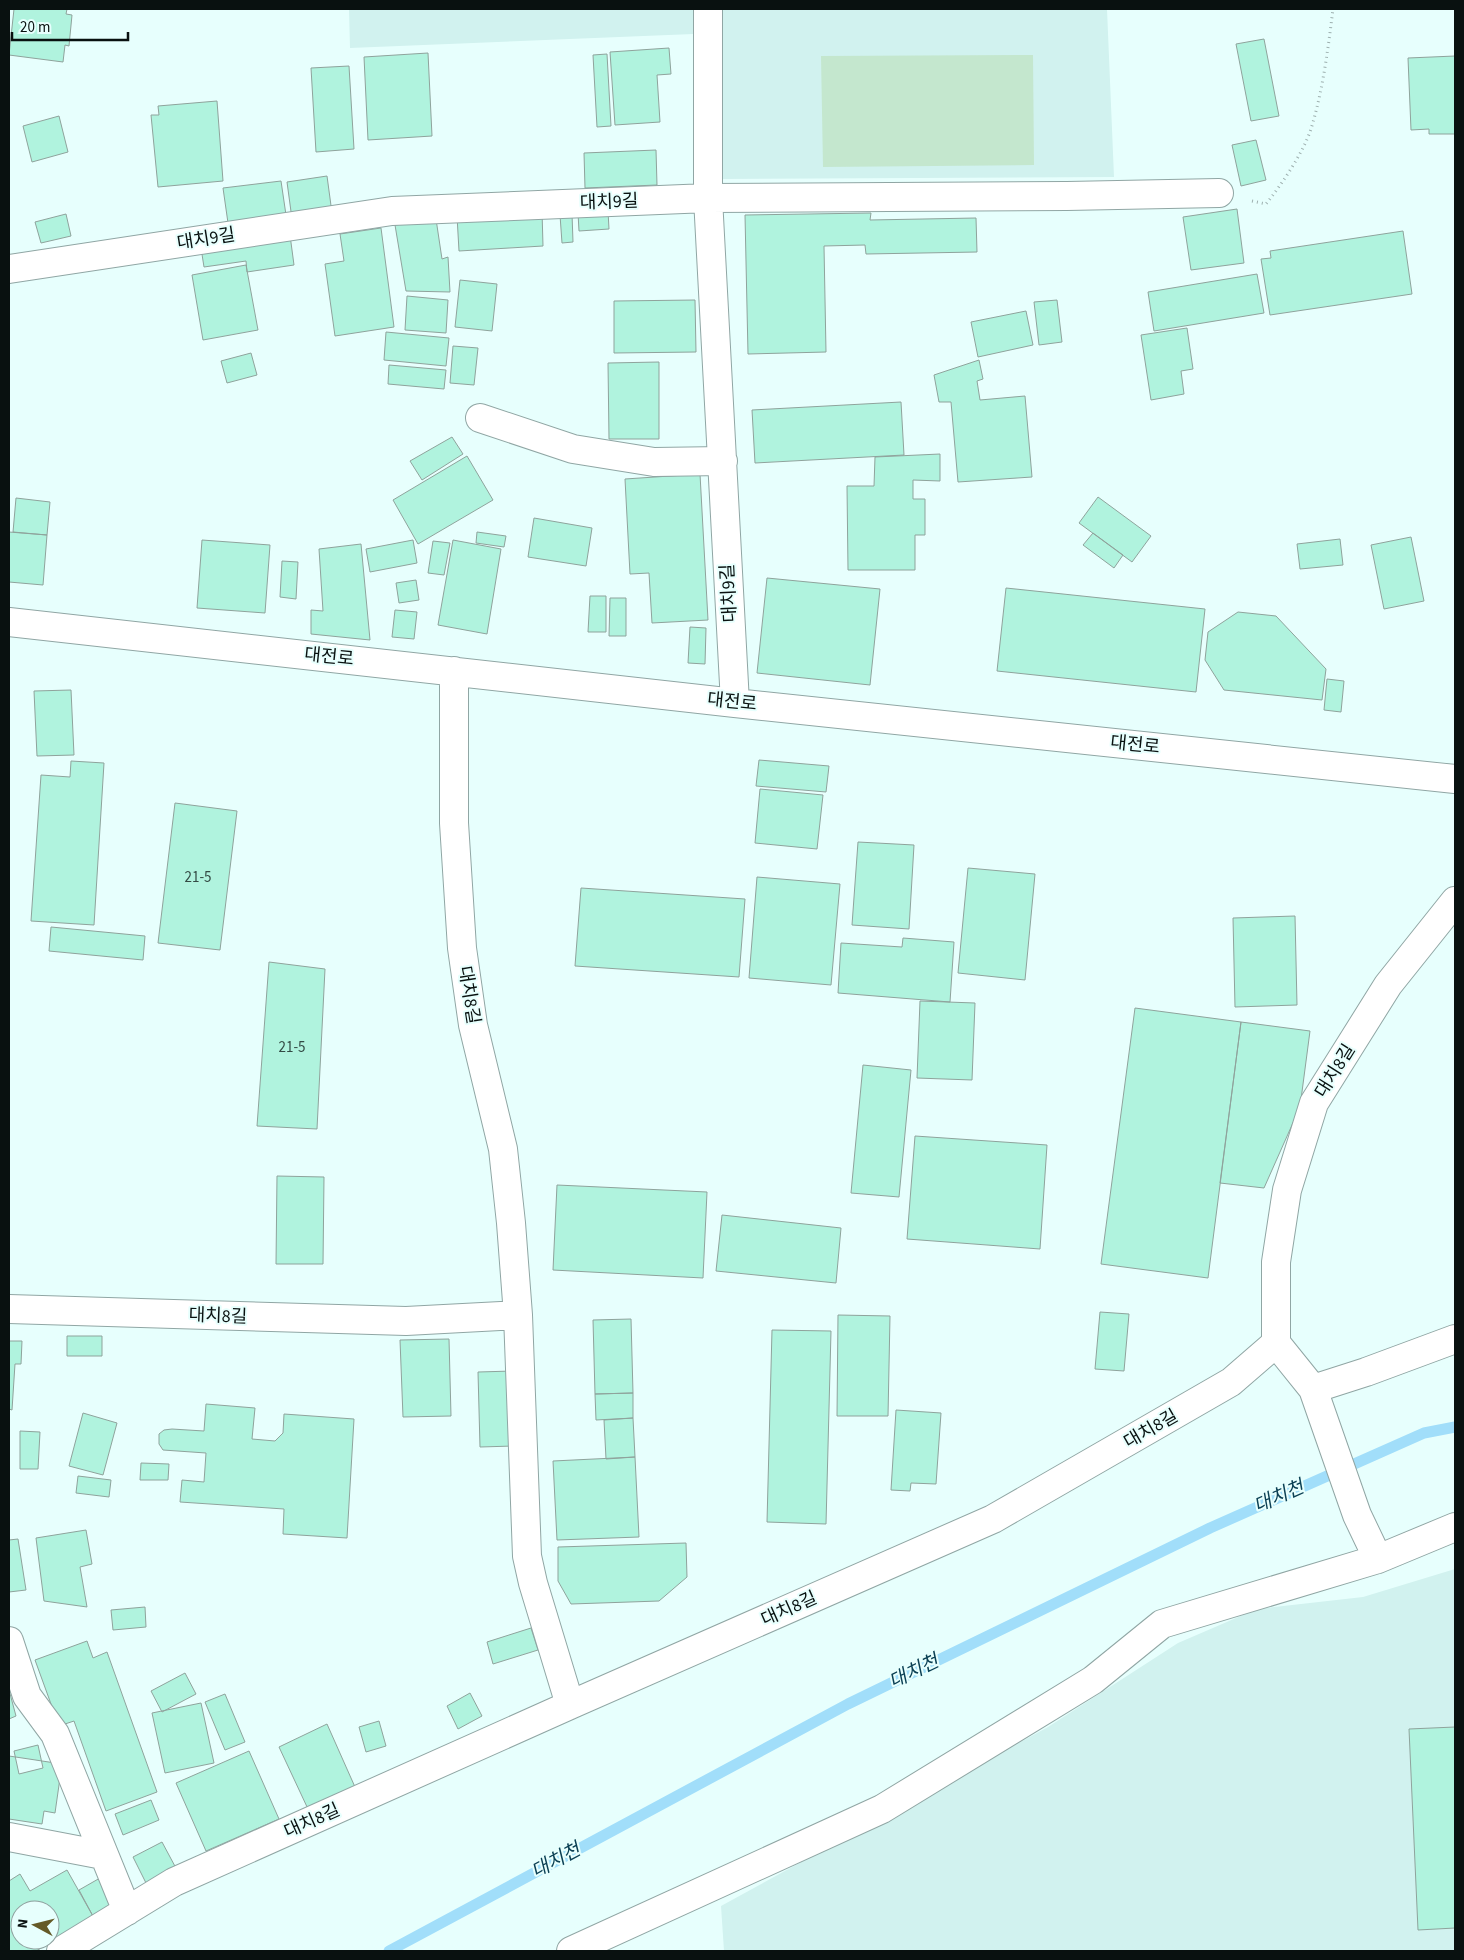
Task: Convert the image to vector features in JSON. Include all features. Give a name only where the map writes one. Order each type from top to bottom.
[{"type":"street","points":[[708,9],[708,198],[1067,196],[1219,193]]},
{"type":"street","name":"대치9길","points":[[9,269],[392,211],[708,198],[735,702]]},
{"type":"street","points":[[480,418],[573,449],[654,462],[723,461]]},
{"type":"street","name":"대전로","points":[[9,622],[1455,779]]},
{"type":"street","name":"대치8길","points":[[454,671],[454,823],[462,948],[474,1025],[503,1149],[511,1223],[518,1315],[527,1556],[533,1583],[570,1705]]},
{"type":"street","name":"대치8길","points":[[61,1951],[174,1882],[993,1519],[1232,1382],[1276,1343],[1276,1262],[1287,1190],[1314,1103],[1388,985],[1455,901]]},
{"type":"street","name":"대치8길","points":[[9,1309],[406,1321],[518,1315]]},
{"type":"street","points":[[1313,1389],[1455,1340]]},
{"type":"street","points":[[1276,1343],[1313,1389],[1357,1515],[1378,1559]]},
{"type":"street","points":[[571,1951],[882,1809],[1093,1680],[1162,1624],[1378,1559],[1455,1527]]},
{"type":"street","points":[[9,1641],[27,1696],[54,1734],[128,1911]]},
{"type":"street","points":[[9,1837],[103,1855]]},
{"type":"path","points":[[1219,193],[1266,204],[1284,182],[1311,130],[1327,58],[1333,9]]},
{"type":"shaded area","points":[[349,9],[1107,9],[1114,177],[721,179],[718,33],[350,48]]},
{"type":"shaded area","points":[[1455,1569],[1455,1951],[724,1951],[721,1906],[1048,1727],[1178,1643],[1257,1609],[1363,1597]]},
{"type":"green space","points":[[1033,55],[1034,165],[823,167],[821,56]]},
{"type":"building","points":[[14,9],[67,9],[66,14],[72,15],[69,46],[65,45],[63,62],[9,55]]},
{"type":"building","points":[[1264,39],[1279,116],[1251,121],[1236,44]]},
{"type":"building","points":[[669,48],[671,74],[657,75],[660,122],[615,125],[610,52]]},
{"type":"building","points":[[428,53],[432,136],[368,140],[364,57]]},
{"type":"building","points":[[607,54],[611,126],[597,127],[593,55]]},
{"type":"building","points":[[1455,56],[1455,134],[1429,134],[1429,129],[1411,130],[1408,58]]},
{"type":"building","points":[[349,66],[354,149],[316,152],[311,68]]},
{"type":"building","points":[[217,101],[223,181],[158,187],[151,115],[159,115],[158,106]]},
{"type":"building","points":[[59,116],[68,152],[32,162],[23,126]]},
{"type":"building","points":[[1256,140],[1266,180],[1241,186],[1232,145]]},
{"type":"building","points":[[656,150],[657,185],[585,188],[584,153]]},
{"type":"building","points":[[327,176],[332,213],[292,219],[287,182]]},
{"type":"building","points":[[281,181],[286,215],[228,223],[223,188]]},
{"type":"building","points":[[1237,209],[1244,263],[1191,270],[1183,217]]},
{"type":"building","points":[[542,211],[543,246],[459,251],[457,216]]},
{"type":"building","points":[[608,211],[609,229],[579,231],[578,213]]},
{"type":"building","points":[[871,213],[870,220],[976,218],[977,252],[866,254],[865,245],[824,246],[826,352],[748,354],[745,215]]},
{"type":"building","points":[[66,214],[71,236],[41,243],[35,222]]},
{"type":"building","points":[[572,214],[573,242],[562,243],[560,215]]},
{"type":"building","points":[[436,219],[442,259],[448,257],[450,292],[406,291],[395,225]]},
{"type":"building","points":[[381,228],[394,327],[335,336],[325,264],[344,261],[340,234]]},
{"type":"building","points":[[1403,231],[1412,294],[1270,315],[1261,259],[1271,258],[1270,251]]},
{"type":"building","points":[[290,235],[294,265],[247,272],[246,261],[204,267],[201,248]]},
{"type":"building","points":[[246,265],[258,330],[203,340],[192,275]]},
{"type":"building","points":[[1257,274],[1264,313],[1154,331],[1148,292]]},
{"type":"building","points":[[460,280],[497,284],[492,331],[455,327]]},
{"type":"building","points":[[407,296],[448,300],[446,333],[405,330]]},
{"type":"building","points":[[695,300],[696,352],[614,353],[614,301]]},
{"type":"building","points":[[1057,300],[1062,342],[1039,345],[1034,302]]},
{"type":"building","points":[[1026,311],[1033,345],[978,357],[971,322]]},
{"type":"building","points":[[1187,328],[1193,369],[1181,371],[1184,394],[1151,400],[1141,335]]},
{"type":"building","points":[[386,332],[449,338],[446,366],[384,360]]},
{"type":"building","points":[[453,346],[478,348],[474,385],[450,383]]},
{"type":"building","points":[[251,353],[257,375],[227,383],[221,361]]},
{"type":"building","points":[[979,360],[983,379],[977,381],[980,400],[1025,396],[1032,477],[958,482],[951,402],[939,402],[934,375]]},
{"type":"building","points":[[659,362],[659,439],[609,439],[608,363]]},
{"type":"building","points":[[389,365],[446,370],[444,389],[388,384]]},
{"type":"building","points":[[901,402],[904,455],[755,463],[752,410]]},
{"type":"building","points":[[452,437],[463,454],[422,480],[410,461]]},
{"type":"building","points":[[940,454],[940,481],[913,480],[913,499],[925,499],[925,535],[915,535],[915,570],[848,570],[847,486],[874,486],[875,457]]},
{"type":"building","points":[[467,456],[493,500],[418,544],[393,500]]},
{"type":"building","points":[[700,474],[708,620],[652,623],[649,573],[630,574],[625,479]]},
{"type":"building","points":[[1098,497],[1151,536],[1132,562],[1079,523]]},
{"type":"building","points":[[16,498],[50,502],[47,535],[13,532]]},
{"type":"building","points":[[534,518],[592,528],[586,566],[528,557]]},
{"type":"building","points":[[9,532],[47,535],[43,585],[9,582]]},
{"type":"building","points":[[477,532],[506,536],[504,547],[476,543]]},
{"type":"building","points":[[1093,533],[1123,555],[1114,568],[1083,545]]},
{"type":"building","points":[[1411,537],[1424,601],[1384,609],[1371,545]]},
{"type":"building","points":[[1340,539],[1343,565],[1300,569],[1297,544]]},
{"type":"building","points":[[202,540],[270,545],[265,613],[197,608]]},
{"type":"building","points":[[413,540],[417,563],[370,572],[366,549]]},
{"type":"building","points":[[453,540],[501,549],[487,634],[438,625]]},
{"type":"building","points":[[433,541],[450,543],[444,575],[428,573]]},
{"type":"building","points":[[361,544],[370,640],[311,634],[311,610],[323,611],[319,549]]},
{"type":"building","points":[[282,561],[298,562],[296,599],[280,597]]},
{"type":"building","points":[[767,578],[880,589],[870,685],[757,673]]},
{"type":"building","points":[[416,580],[419,600],[399,603],[396,583]]},
{"type":"building","points":[[1006,588],[1205,609],[1196,692],[997,671]]},
{"type":"building","points":[[590,596],[606,596],[606,632],[588,632]]},
{"type":"building","points":[[610,598],[626,598],[626,636],[609,636]]},
{"type":"building","points":[[395,610],[417,612],[414,639],[392,637]]},
{"type":"building","points":[[1238,612],[1276,616],[1326,669],[1322,700],[1224,690],[1205,660],[1208,632]]},
{"type":"building","points":[[690,627],[706,628],[705,664],[688,663]]},
{"type":"building","points":[[1327,679],[1344,681],[1341,712],[1324,710]]},
{"type":"building","points":[[71,690],[74,755],[37,756],[34,691]]},
{"type":"building","points":[[759,760],[829,766],[826,792],[756,786]]},
{"type":"building","points":[[71,761],[104,763],[94,925],[31,921],[41,775],[70,777]]},
{"type":"building","points":[[760,789],[823,795],[817,849],[755,843]]},
{"type":"building","points":[[175,803],[237,811],[220,950],[158,943]]},
{"type":"building","points":[[858,842],[914,845],[909,929],[852,925]]},
{"type":"building","points":[[968,868],[1035,874],[1025,980],[958,973]]},
{"type":"building","points":[[757,877],[840,884],[831,985],[749,978]]},
{"type":"building","points":[[581,888],[745,899],[739,977],[575,966]]},
{"type":"building","points":[[1295,916],[1297,1005],[1235,1007],[1233,918]]},
{"type":"building","points":[[51,927],[145,936],[143,960],[49,951]]},
{"type":"building","points":[[903,938],[954,942],[950,1002],[838,993],[841,943],[902,947]]},
{"type":"building","points":[[269,962],[325,969],[317,1129],[257,1126]]},
{"type":"building","points":[[920,1001],[975,1003],[972,1080],[917,1078]]},
{"type":"building","points":[[1135,1008],[1241,1022],[1208,1278],[1101,1264]]},
{"type":"building","points":[[1241,1022],[1310,1031],[1300,1107],[1264,1188],[1220,1183]]},
{"type":"building","points":[[863,1065],[911,1070],[899,1197],[851,1193]]},
{"type":"building","points":[[915,1136],[1047,1145],[1040,1249],[907,1239]]},
{"type":"building","points":[[277,1176],[324,1177],[323,1264],[276,1264]]},
{"type":"building","points":[[557,1185],[707,1192],[703,1278],[553,1270]]},
{"type":"building","points":[[722,1215],[841,1228],[836,1283],[716,1271]]},
{"type":"building","points":[[1100,1312],[1129,1314],[1124,1371],[1095,1369]]},
{"type":"building","points":[[838,1315],[890,1316],[888,1416],[837,1416]]},
{"type":"building","points":[[631,1319],[633,1393],[595,1394],[593,1320]]},
{"type":"building","points":[[772,1330],[831,1331],[826,1524],[767,1522]]},
{"type":"building","points":[[67,1336],[102,1336],[102,1356],[67,1356]]},
{"type":"building","points":[[449,1339],[451,1416],[403,1417],[400,1340]]},
{"type":"building","points":[[9,1341],[22,1341],[21,1364],[15,1364],[12,1410],[9,1409]]},
{"type":"building","points":[[513,1371],[514,1446],[480,1447],[478,1372]]},
{"type":"building","points":[[633,1393],[633,1418],[596,1420],[595,1394]]},
{"type":"building","points":[[206,1404],[255,1408],[252,1439],[275,1441],[283,1433],[284,1414],[354,1419],[347,1538],[283,1534],[284,1509],[180,1502],[182,1480],[204,1482],[206,1453],[163,1450],[159,1444],[159,1434],[164,1430],[172,1429],[204,1431]]},
{"type":"building","points":[[896,1410],[941,1413],[936,1484],[911,1483],[910,1491],[891,1490]]},
{"type":"building","points":[[83,1413],[117,1423],[103,1475],[69,1466]]},
{"type":"building","points":[[633,1418],[635,1457],[606,1459],[604,1420]]},
{"type":"building","points":[[20,1431],[40,1432],[38,1469],[20,1469]]},
{"type":"building","points":[[635,1457],[639,1537],[557,1540],[553,1461]]},
{"type":"building","points":[[141,1463],[169,1464],[168,1480],[140,1480]]},
{"type":"building","points":[[78,1476],[111,1480],[109,1497],[76,1493]]},
{"type":"building","points":[[86,1530],[92,1564],[80,1567],[87,1607],[44,1601],[36,1538]]},
{"type":"building","points":[[18,1539],[26,1590],[9,1592],[9,1540]]},
{"type":"building","points":[[686,1543],[687,1577],[659,1601],[571,1604],[558,1581],[558,1547]]},
{"type":"building","points":[[145,1607],[146,1627],[113,1630],[111,1610]]},
{"type":"building","points":[[531,1628],[538,1650],[493,1664],[487,1642]]},
{"type":"building","points":[[87,1641],[93,1658],[107,1652],[157,1792],[106,1811],[74,1721],[59,1726],[35,1660]]},
{"type":"building","points":[[185,1673],[196,1694],[162,1712],[151,1691]]},
{"type":"building","points":[[9,1690],[16,1716],[9,1719]]},
{"type":"building","points":[[470,1693],[482,1716],[458,1729],[447,1706]]},
{"type":"building","points":[[225,1694],[245,1742],[225,1750],[205,1702]]},
{"type":"building","points":[[201,1703],[214,1763],[165,1773],[152,1713]]},
{"type":"building","points":[[379,1721],[386,1746],[366,1752],[359,1727]]},
{"type":"building","points":[[327,1724],[355,1787],[308,1809],[279,1747]]},
{"type":"building","points":[[1455,1727],[1455,1928],[1418,1930],[1409,1729]]},
{"type":"building","points":[[38,1745],[43,1768],[19,1774],[14,1751]]},
{"type":"building","points":[[249,1751],[279,1819],[206,1851],[176,1783]]},
{"type":"building","points":[[9,1756],[62,1764],[55,1813],[44,1811],[42,1824],[9,1819]]},
{"type":"building","points":[[151,1800],[159,1820],[123,1835],[115,1814]]},
{"type":"building","points":[[162,1842],[177,1870],[147,1885],[133,1857]]},
{"type":"building","points":[[67,1870],[94,1918],[60,1937],[60,1900],[10,1900],[10,1950],[38,1950],[9,1951],[9,1881],[20,1874],[30,1891]]},
{"type":"building","points":[[100,1878],[115,1906],[94,1918],[79,1890]]},
{"type":"waterway","name":"대치천","points":[[389,1951],[848,1704],[1210,1528],[1424,1433],[1455,1427]]}]
